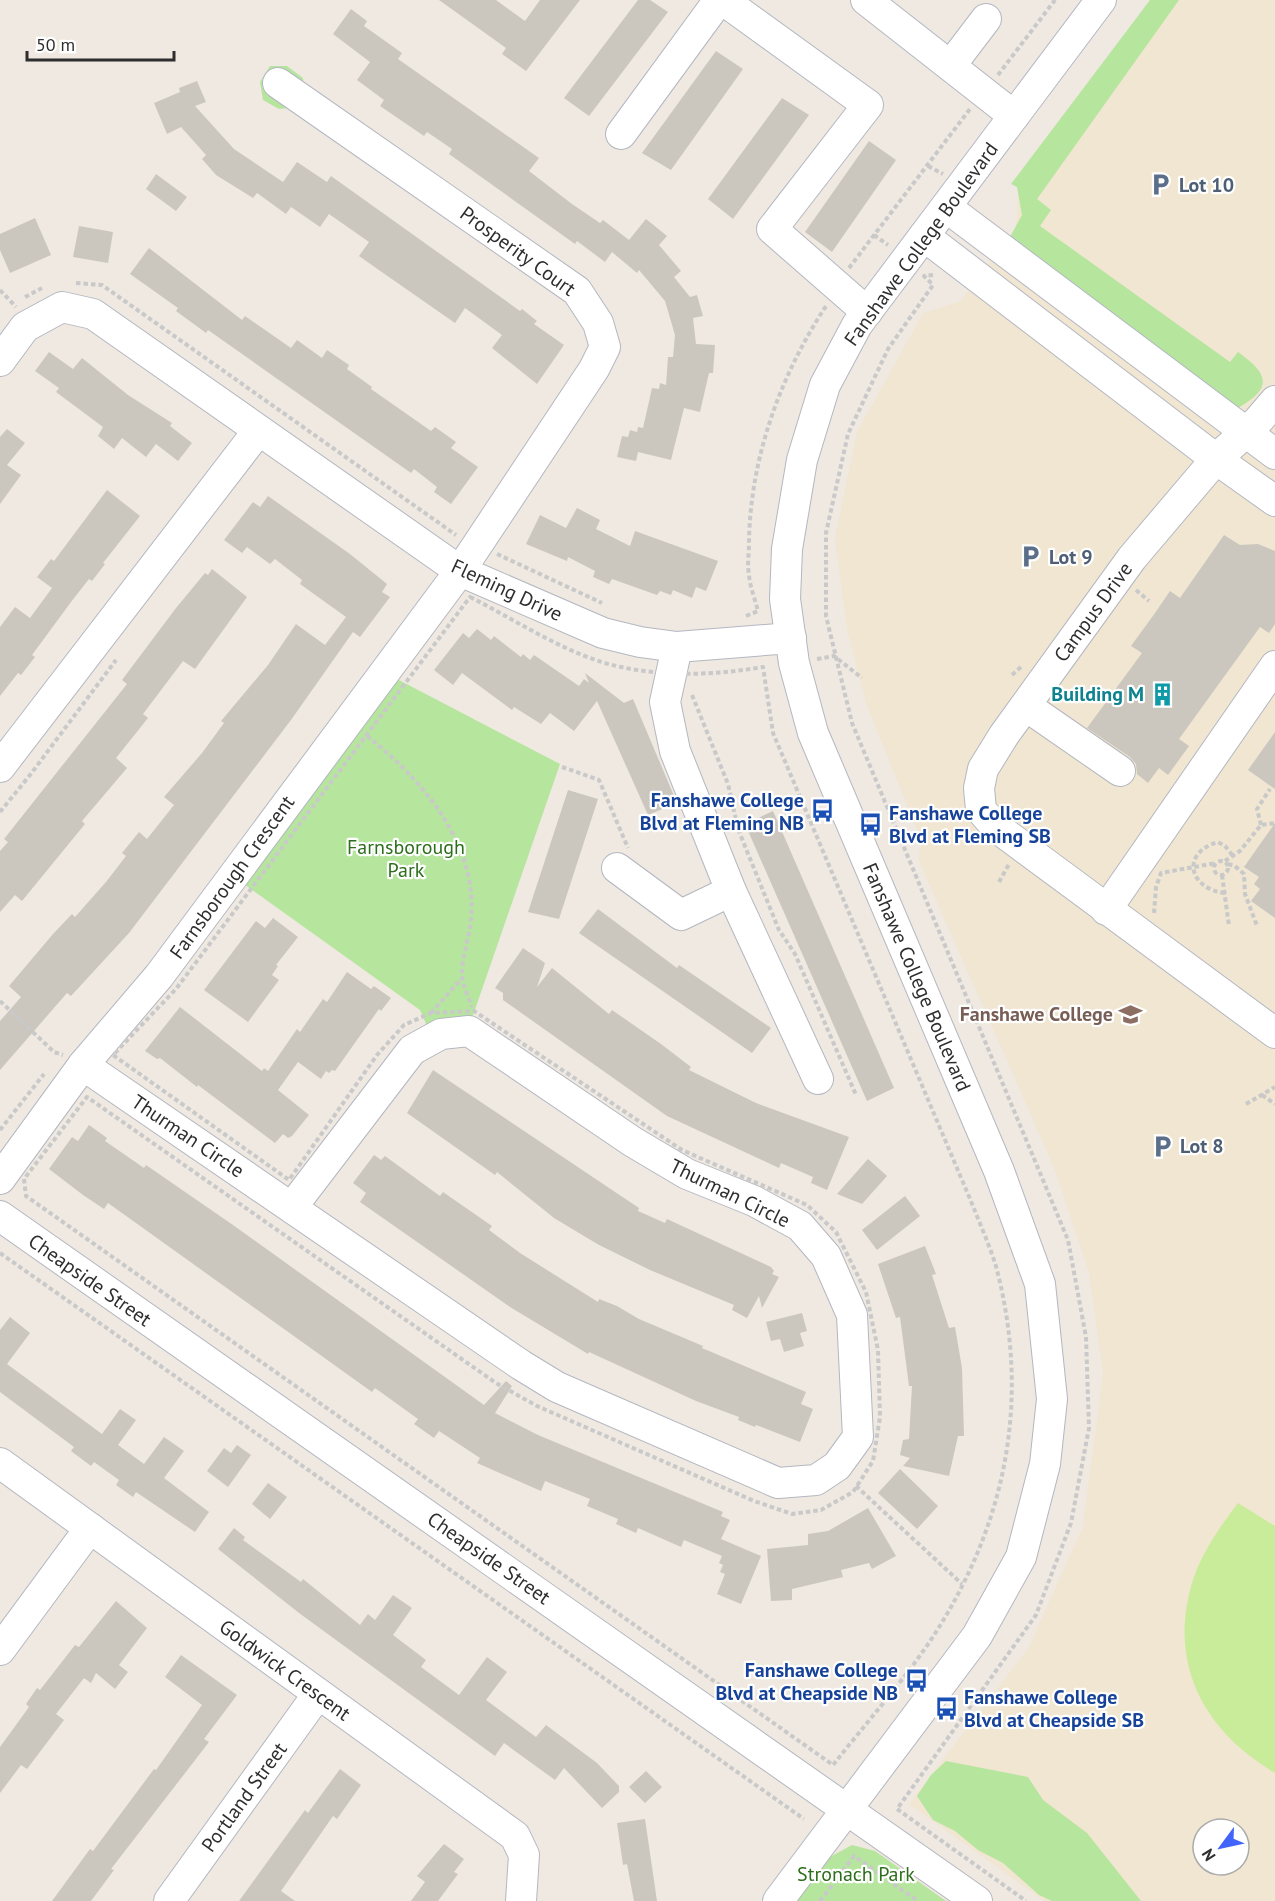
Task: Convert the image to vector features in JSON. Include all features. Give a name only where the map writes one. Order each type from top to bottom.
[{"type":"street","points":[[621,134],[721,0],[868,105],[772,229],[867,312]]},
{"type":"street","points":[[866,0],[1014,116]]},
{"type":"street","name":"Fanshawe College Boulevard","points":[[778,1901],[848,1809],[893,1744],[977,1636],[1021,1557],[1045,1464],[1052,1399],[1040,1284],[999,1171],[813,733],[794,663],[785,599],[787,549],[802,460],[825,385],[867,312],[1101,0]]},
{"type":"street","points":[[951,65],[986,19]]},
{"type":"street","name":"Prosperity Court","points":[[278,83],[577,291],[598,323],[604,346],[594,369],[460,571]]},
{"type":"street","points":[[946,207],[1275,454]]},
{"type":"street","points":[[924,236],[1216,459],[1275,501]]},
{"type":"street","name":"Fleming Drive","points":[[0,361],[25,327],[62,308],[93,314],[460,571],[603,633],[640,642],[678,673],[791,638]]},
{"type":"street","name":"Campus Drive","points":[[1275,401],[1216,459],[1179,506],[1132,558],[1004,735],[983,769],[979,798],[981,810],[996,827],[1275,1033]]},
{"type":"street","points":[[0,767],[258,431]]},
{"type":"street","name":"Farnsborough Crescent","points":[[0,1179],[70,1056],[159,976],[460,571]]},
{"type":"street","points":[[1106,910],[1275,666]]},
{"type":"street","points":[[678,673],[665,702],[675,751],[731,891],[818,1079]]},
{"type":"street","points":[[1026,706],[1120,771]]},
{"type":"street","points":[[617,868],[681,915],[731,891]]},
{"type":"street","name":"Thurman Circle","points":[[70,1056],[292,1208],[557,1387],[778,1483],[816,1480],[837,1466],[858,1437],[852,1315],[826,1256],[800,1226],[754,1201],[687,1174],[669,1164],[498,1053],[470,1031],[441,1034],[432,1025],[292,1208]]},
{"type":"street","name":"Cheapside Street","points":[[0,1216],[977,1901]]},
{"type":"street","name":"Goldwick Crescent","points":[[0,1463],[515,1836],[524,1855],[521,1901]]},
{"type":"street","points":[[0,1650],[90,1528]]},
{"type":"street","name":"Portland Street","points":[[169,1901],[318,1694]]},
{"type":"path","points":[[991,85],[1055,0]]},
{"type":"path","points":[[843,276],[977,101]]},
{"type":"path","points":[[928,166],[946,176]]},
{"type":"path","points":[[874,235],[891,248]]},
{"type":"path","points":[[0,290],[21,313]]},
{"type":"path","points":[[739,619],[758,611],[748,574],[749,523],[760,456],[781,392],[803,341],[831,298]]},
{"type":"path","points":[[491,552],[610,607]]},
{"type":"path","points":[[1133,588],[1149,601]]},
{"type":"path","points":[[462,978],[474,1011],[682,1150],[807,1205],[836,1232],[866,1292],[878,1350],[880,1417],[873,1461],[853,1492],[820,1510],[792,1514],[754,1501],[537,1406],[496,1383],[87,1097],[24,1179],[26,1196],[833,1765],[936,1632],[977,1557],[997,1496],[1007,1452],[1014,1393],[1009,1335],[996,1269],[973,1206],[773,733],[763,667],[730,673],[678,673],[620,667],[578,653],[470,597],[176,989],[113,1055],[288,1180],[377,1055],[404,1025],[432,1025],[474,1011]]},
{"type":"path","points":[[0,812],[120,654]]},
{"type":"path","points":[[678,673],[694,698],[724,773],[738,829],[775,920],[795,954],[856,1095]]},
{"type":"path","points":[[359,730],[399,762],[422,786],[459,847],[468,876],[472,917],[462,978],[432,1025]]},
{"type":"path","points":[[562,767],[599,780],[603,787],[629,846],[617,868]]},
{"type":"path","points":[[1261,825],[1257,808],[1270,789]]},
{"type":"path","points":[[1226,863],[1240,851],[1261,825],[1275,824]]},
{"type":"path","points":[[1225,893],[1205,887],[1199,882],[1193,868],[1194,858],[1210,844],[1218,842],[1225,846],[1233,856]]},
{"type":"path","points":[[999,882],[1013,857]]},
{"type":"path","points":[[1216,863],[1215,871],[1222,875]]},
{"type":"path","points":[[1222,875],[1228,869],[1226,863]]},
{"type":"path","points":[[1154,913],[1156,887],[1161,873],[1226,863],[1235,866],[1244,874],[1245,894],[1257,926]]},
{"type":"path","points":[[1222,875],[1229,926]]},
{"type":"path","points":[[0,1001],[54,1052],[70,1056]]},
{"type":"path","points":[[54,1062],[70,1056]]},
{"type":"path","points":[[0,1130],[46,1071]]},
{"type":"path","points":[[1246,1104],[1275,1087]]},
{"type":"path","points":[[1262,1095],[1275,1104]]},
{"type":"path","points":[[0,1253],[804,1819]]},
{"type":"path","points":[[856,1486],[962,1584]]},
{"type":"path","points":[[820,1901],[854,1856],[918,1901]]},
{"type":"shaded area","name":"Fanshawe College","points":[[1165,0],[1275,0],[1275,1901],[1044,1901],[909,1804],[1029,1647],[1083,1526],[1103,1374],[1089,1273],[1055,1170],[918,859],[922,842],[867,706],[847,629],[835,538],[857,432],[923,313],[961,301],[1016,228],[1018,194]]},
{"type":"green space","points":[[1150,0],[1179,0],[1037,199],[1051,210],[1040,226],[1230,362],[1238,352],[1248,360],[1260,373],[1263,380],[1262,387],[1250,400],[1238,408],[1010,237],[1022,215],[1017,187],[1011,184]]},
{"type":"green space","points":[[270,66],[287,66],[303,78],[304,94],[297,107],[279,109],[263,100],[260,82]]},
{"type":"green space","name":"Farnsborough Park","points":[[397,679],[560,764],[470,1024],[427,1026],[420,1010],[241,882]]},
{"type":"green space","points":[[1238,1503],[1275,1526],[1275,1773],[1250,1756],[1211,1716],[1198,1693],[1189,1668],[1185,1641],[1186,1613],[1192,1583],[1200,1561],[1224,1521]]},
{"type":"green space","points":[[946,1761],[1028,1777],[1043,1800],[1087,1833],[1141,1901],[1052,1901],[1039,1895],[1003,1863],[978,1850],[955,1831],[933,1820],[917,1796],[931,1775]]},
{"type":"green space","name":"Stronach Park","points":[[852,1845],[875,1851],[946,1901],[797,1901],[830,1857]]},
{"type":"building","points":[[439,0],[496,0],[525,21],[540,0],[580,0],[526,71],[502,54],[506,48]]},
{"type":"building","points":[[638,0],[650,0],[668,12],[589,116],[564,98]]},
{"type":"building","points":[[351,9],[367,21],[364,26],[402,53],[398,59],[539,158],[529,171],[572,204],[600,223],[603,220],[629,240],[646,219],[667,236],[659,245],[681,271],[674,277],[690,297],[697,295],[703,316],[693,318],[696,344],[715,345],[713,373],[709,373],[700,412],[684,408],[671,460],[638,452],[636,461],[617,457],[622,436],[628,437],[630,430],[637,432],[638,427],[643,428],[652,388],[659,389],[660,383],[666,385],[668,357],[673,357],[675,335],[665,301],[639,270],[637,273],[612,252],[605,262],[577,241],[575,244],[449,154],[452,149],[427,132],[424,136],[380,106],[384,100],[357,80],[370,62],[333,34]]},
{"type":"building","points":[[716,51],[743,69],[671,170],[642,153]]},
{"type":"building","points":[[197,81],[206,102],[195,106],[234,149],[283,182],[297,162],[327,182],[331,176],[520,311],[522,309],[537,321],[534,324],[564,345],[537,384],[492,348],[502,335],[465,308],[455,323],[376,268],[359,256],[369,242],[329,214],[320,227],[291,207],[286,214],[257,193],[253,198],[216,175],[202,159],[206,155],[181,127],[167,134],[154,103],[180,92],[179,88]]},
{"type":"building","points":[[782,98],[809,115],[733,219],[708,199]]},
{"type":"building","points":[[869,141],[896,160],[832,252],[805,232]]},
{"type":"building","points":[[156,174],[187,197],[176,211],[146,189]]},
{"type":"building","points":[[35,218],[51,255],[10,273],[0,250],[0,234]]},
{"type":"building","points":[[79,226],[113,232],[108,263],[73,257]]},
{"type":"building","points":[[149,248],[242,320],[245,316],[291,348],[297,340],[322,358],[327,350],[349,365],[347,369],[372,387],[371,389],[431,431],[435,427],[456,442],[451,448],[478,467],[451,504],[434,492],[437,487],[414,469],[411,473],[208,330],[206,333],[176,311],[178,308],[130,274]]},
{"type":"building","points":[[49,352],[73,369],[82,358],[128,395],[172,423],[170,426],[192,443],[178,461],[156,444],[146,457],[122,438],[114,449],[98,436],[103,427],[56,392],[59,388],[35,371]]},
{"type":"building","points":[[7,429],[25,443],[7,465],[21,475],[0,504],[0,437]]},
{"type":"building","points":[[107,490],[140,516],[103,563],[105,564],[92,581],[89,579],[71,602],[32,655],[35,657],[21,675],[18,673],[0,696],[0,627],[15,607],[30,618],[52,588],[37,577],[51,559],[54,561]]},
{"type":"building","points":[[268,496],[350,554],[387,584],[382,592],[390,597],[360,637],[353,632],[291,720],[129,933],[71,996],[67,993],[0,1070],[0,1021],[21,997],[9,986],[53,934],[72,914],[75,917],[106,882],[126,856],[122,853],[139,832],[147,839],[174,805],[164,797],[202,753],[224,723],[221,721],[268,665],[296,624],[325,645],[346,617],[300,584],[302,580],[275,559],[270,564],[247,547],[242,553],[224,540],[253,502],[260,507]]},
{"type":"building","points":[[577,508],[600,520],[596,529],[630,546],[635,531],[718,561],[706,591],[696,587],[692,598],[673,590],[671,595],[660,591],[657,595],[612,579],[609,584],[593,577],[595,571],[568,557],[567,561],[526,544],[540,515],[566,528]]},
{"type":"building","name":"Building M","points":[[1224,535],[1240,545],[1258,544],[1275,551],[1275,624],[1269,633],[1260,627],[1179,739],[1189,746],[1168,775],[1159,768],[1148,783],[1137,774],[1136,764],[1130,757],[1087,728],[1142,653],[1131,646],[1170,591],[1180,598]]},
{"type":"building","points":[[212,569],[247,597],[195,669],[183,661],[143,714],[148,718],[116,758],[127,768],[82,821],[85,824],[22,901],[15,895],[0,912],[0,851],[8,842],[4,839],[127,684],[122,680],[176,608],[205,573],[208,575]]},
{"type":"building","points":[[477,629],[491,640],[494,636],[521,657],[523,654],[530,660],[534,655],[579,686],[584,679],[589,683],[585,673],[624,703],[633,699],[677,803],[648,815],[597,701],[574,731],[550,713],[541,724],[514,707],[512,710],[462,673],[453,685],[434,670],[463,633],[469,638]]},
{"type":"building","points":[[1275,732],[1275,789],[1248,770]]},
{"type":"building","points":[[568,790],[598,799],[559,919],[528,912]]},
{"type":"building","points":[[773,811],[894,1088],[867,1101],[745,824]]},
{"type":"building","points":[[1275,823],[1275,918],[1251,901],[1260,889],[1254,884],[1259,877],[1244,867]]},
{"type":"building","points":[[598,909],[677,968],[679,965],[771,1028],[752,1053],[579,933]]},
{"type":"building","points":[[273,918],[298,937],[276,965],[278,966],[272,975],[279,980],[248,1022],[204,990],[256,921],[265,928]]},
{"type":"building","points":[[523,948],[545,963],[537,987],[552,968],[609,1014],[612,1010],[661,1044],[691,1067],[689,1070],[756,1103],[849,1137],[827,1190],[811,1183],[813,1177],[781,1163],[779,1168],[667,1116],[503,1000],[503,993],[495,988]]},
{"type":"building","points":[[347,972],[371,989],[374,986],[391,998],[381,1011],[379,1009],[335,1071],[332,1070],[329,1073],[326,1071],[321,1079],[298,1062],[278,1090],[309,1115],[288,1138],[283,1134],[275,1143],[160,1058],[157,1059],[145,1051],[180,1007],[262,1071],[264,1068],[268,1071],[297,1029],[300,1032],[323,999],[327,1002]]},
{"type":"building","points":[[433,1070],[639,1208],[638,1211],[665,1223],[667,1219],[771,1267],[774,1271],[772,1274],[779,1277],[762,1308],[759,1296],[747,1318],[732,1310],[734,1305],[650,1270],[599,1245],[554,1218],[497,1172],[495,1175],[407,1113]]},
{"type":"building","points":[[89,1125],[107,1138],[105,1141],[144,1168],[146,1165],[233,1225],[484,1405],[506,1381],[512,1386],[495,1413],[538,1435],[723,1512],[721,1516],[730,1520],[721,1539],[761,1556],[741,1604],[717,1594],[725,1574],[720,1572],[723,1565],[719,1563],[722,1556],[684,1540],[681,1547],[638,1528],[636,1533],[616,1524],[618,1519],[587,1506],[590,1499],[545,1481],[541,1491],[477,1463],[480,1458],[439,1431],[434,1438],[414,1424],[418,1419],[375,1388],[372,1392],[108,1203],[104,1209],[83,1195],[49,1169],[72,1137],[78,1141]]},
{"type":"building","points":[[374,1155],[381,1160],[385,1156],[440,1196],[443,1192],[492,1226],[489,1230],[520,1253],[598,1302],[599,1299],[617,1306],[639,1319],[703,1346],[702,1348],[806,1392],[801,1404],[813,1409],[800,1442],[738,1420],[739,1417],[696,1401],[589,1352],[588,1354],[510,1307],[360,1202],[366,1193],[353,1183]]},
{"type":"building","points":[[868,1159],[887,1176],[862,1204],[837,1194]]},
{"type":"building","points":[[905,1196],[920,1216],[877,1250],[862,1230]]},
{"type":"building","points":[[925,1246],[936,1274],[932,1275],[949,1328],[955,1327],[962,1368],[964,1436],[958,1436],[949,1476],[903,1466],[910,1458],[900,1455],[903,1440],[909,1439],[912,1386],[909,1386],[900,1317],[896,1318],[878,1264]]},
{"type":"building","points":[[802,1313],[807,1331],[800,1333],[804,1346],[784,1352],[780,1339],[771,1341],[766,1322]]},
{"type":"building","points":[[10,1317],[30,1333],[7,1364],[102,1434],[120,1409],[136,1420],[118,1445],[144,1464],[164,1437],[184,1451],[164,1478],[209,1512],[195,1532],[136,1492],[133,1497],[116,1485],[119,1480],[94,1462],[91,1466],[71,1451],[74,1447],[0,1392],[0,1330]]},
{"type":"building","points":[[237,1445],[251,1455],[228,1487],[207,1471],[224,1448],[231,1453]]},
{"type":"building","points":[[900,1469],[938,1506],[917,1529],[878,1493]]},
{"type":"building","points":[[268,1483],[287,1497],[270,1519],[252,1504]]},
{"type":"building","points":[[868,1508],[896,1556],[872,1569],[869,1563],[841,1570],[843,1577],[792,1589],[792,1600],[771,1601],[767,1549],[808,1545],[808,1534],[828,1531]]},
{"type":"building","points":[[234,1528],[245,1537],[243,1540],[301,1582],[303,1579],[360,1625],[368,1614],[375,1620],[393,1595],[412,1608],[393,1635],[426,1660],[421,1667],[459,1695],[487,1657],[507,1672],[486,1700],[536,1737],[546,1725],[597,1763],[619,1786],[619,1792],[602,1808],[564,1768],[555,1780],[504,1743],[495,1756],[299,1613],[218,1549]]},
{"type":"building","points":[[116,1601],[147,1628],[119,1665],[128,1672],[115,1689],[96,1673],[91,1683],[84,1678],[56,1714],[64,1720],[27,1769],[21,1765],[0,1793],[0,1747],[29,1707],[26,1704],[37,1688],[40,1690],[75,1645],[79,1647]]},
{"type":"building","points":[[181,1655],[237,1695],[204,1739],[209,1742],[111,1869],[114,1870],[91,1901],[52,1901],[90,1849],[93,1851],[154,1769],[156,1770],[202,1705],[165,1677]]},
{"type":"building","points":[[340,1769],[361,1785],[337,1819],[333,1816],[281,1891],[295,1901],[239,1901],[305,1810],[308,1813]]},
{"type":"building","points":[[646,1771],[662,1787],[645,1803],[629,1787]]},
{"type":"building","points":[[645,1819],[657,1901],[634,1901],[627,1864],[623,1865],[617,1823]]},
{"type":"building","points":[[444,1844],[464,1859],[454,1872],[458,1874],[438,1901],[411,1901],[425,1882],[417,1876]]},
{"type":"place","name":"Lot 10","points":[[1161,185]]},
{"type":"place","name":"Lot 9","points":[[1031,557]]},
{"type":"place","name":"Building M","points":[[1162,694]]},
{"type":"place","name":"Fanshawe College Blvd at Fleming NB","points":[[822,811]]},
{"type":"place","name":"Fanshawe College Blvd at Fleming SB","points":[[871,824]]},
{"type":"place","name":"Fanshawe College","points":[[1131,1014]]},
{"type":"place","name":"Lot 8","points":[[1162,1146]]},
{"type":"place","name":"Fanshawe College Blvd at Cheapside NB","points":[[916,1681]]},
{"type":"place","name":"Fanshawe College Blvd at Cheapside SB","points":[[946,1709]]}]
